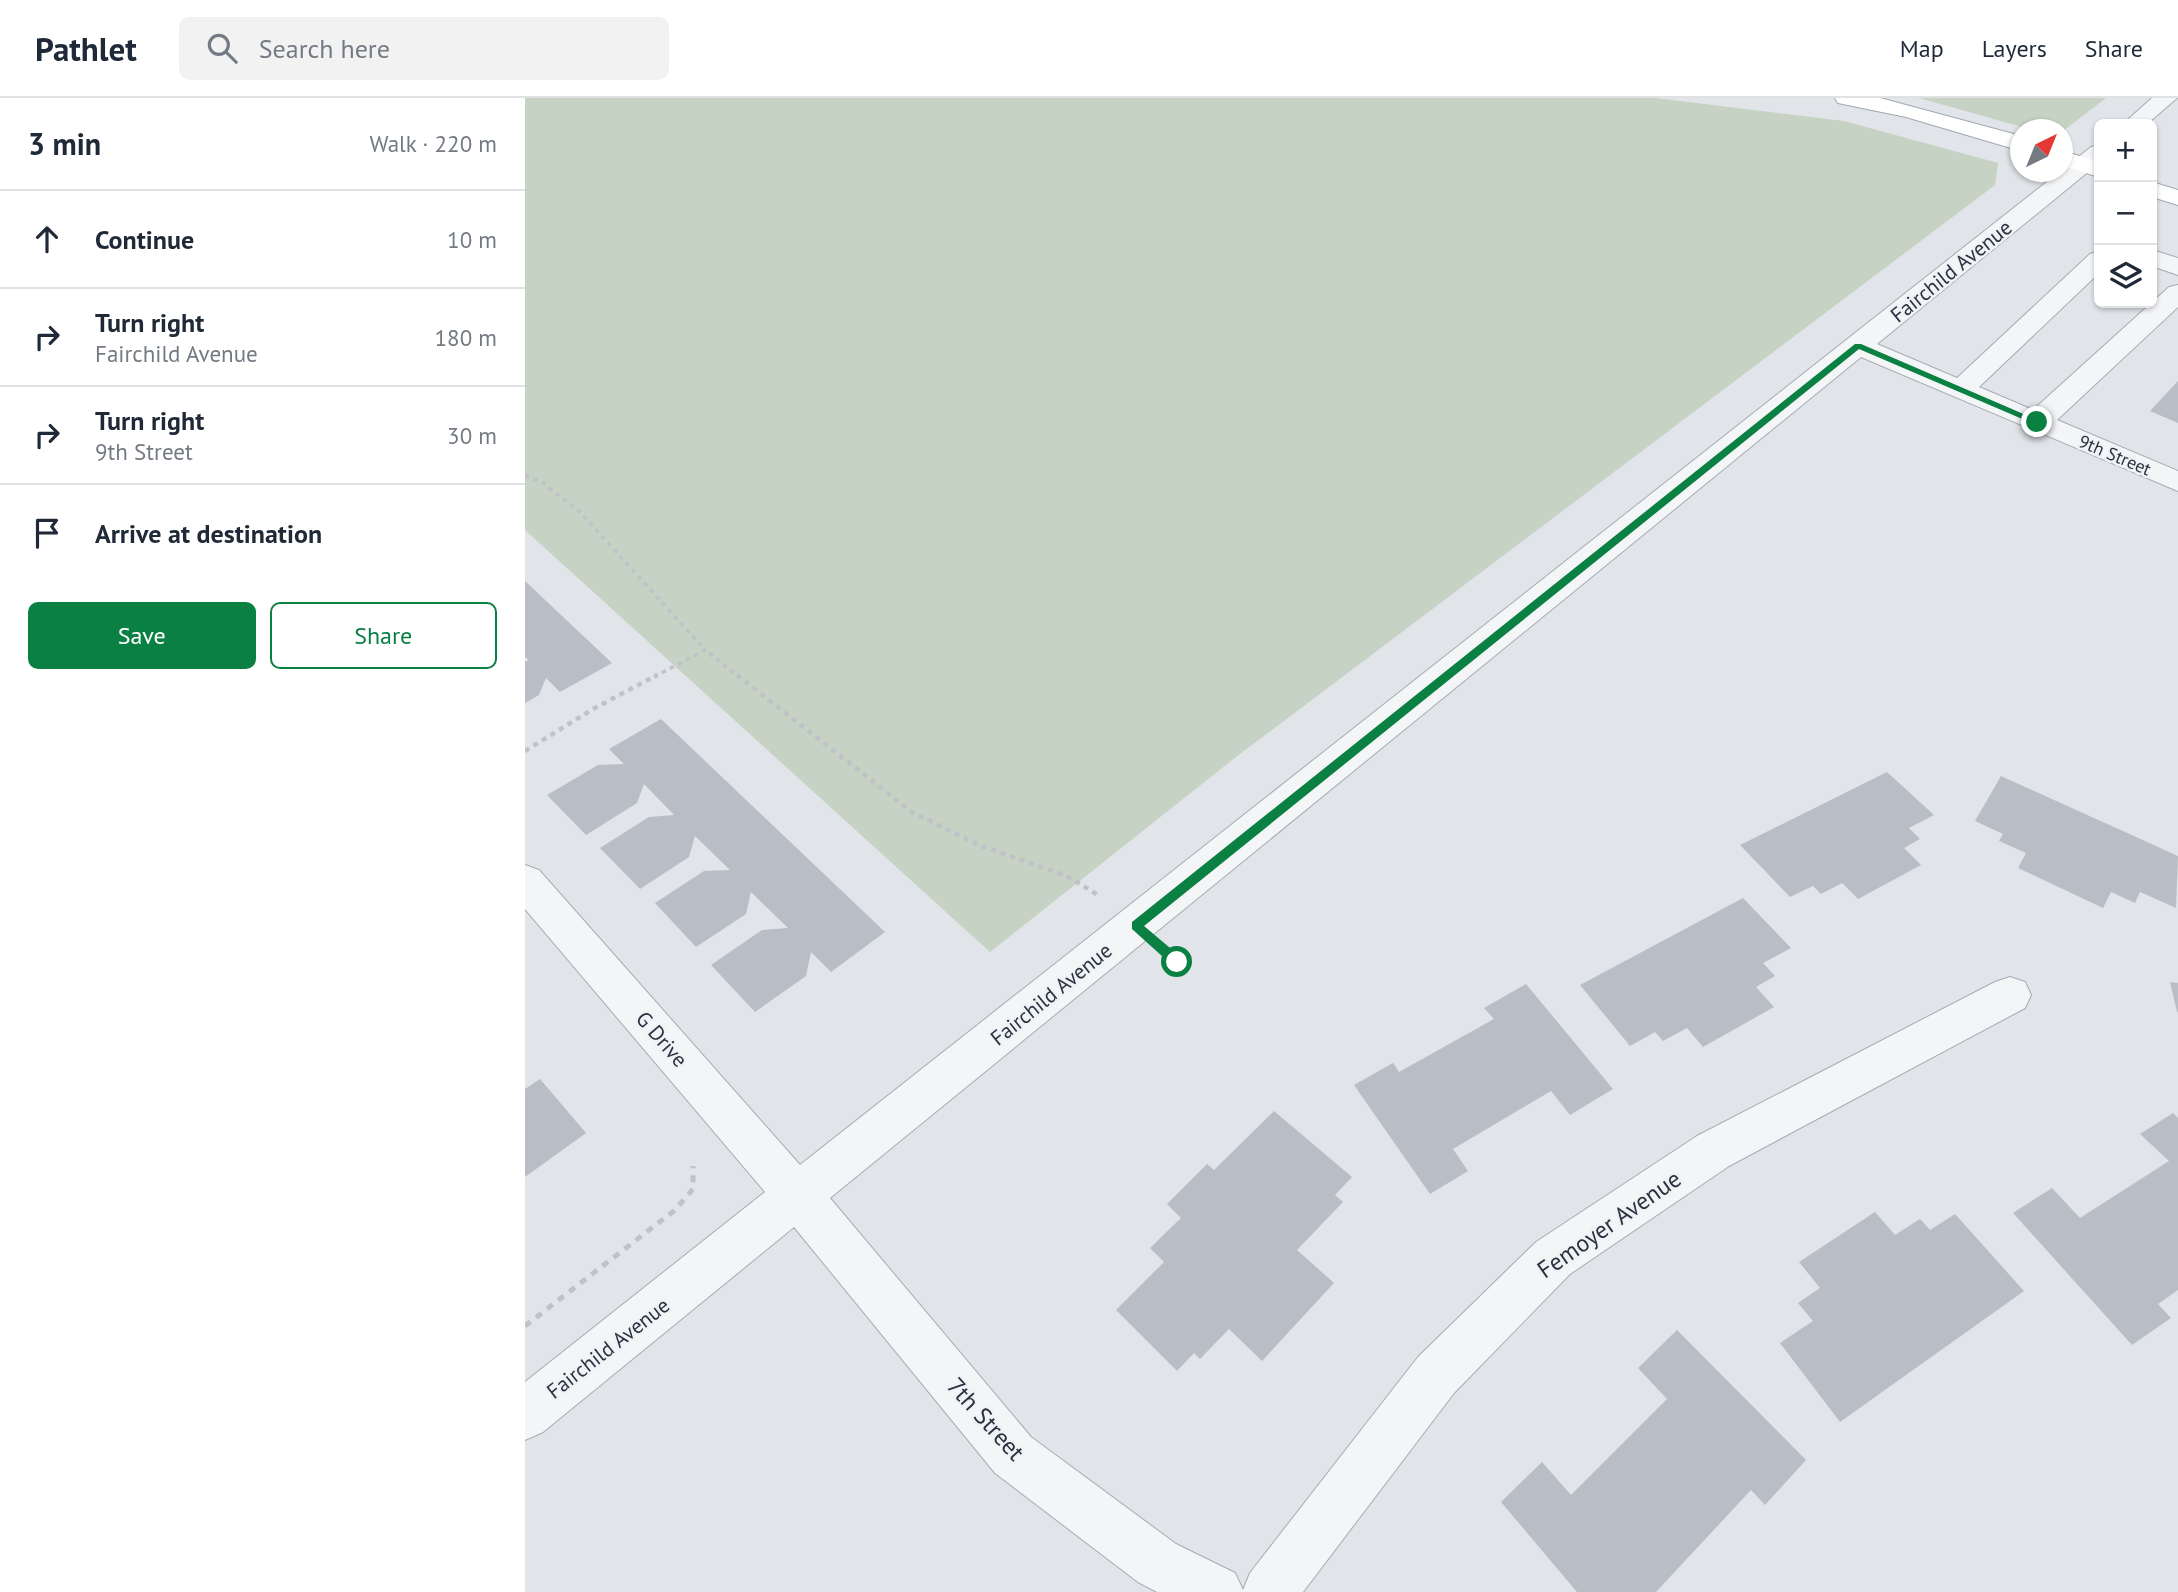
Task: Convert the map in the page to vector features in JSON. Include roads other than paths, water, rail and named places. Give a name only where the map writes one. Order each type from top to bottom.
[{"type":"main road","points":[[1846,98],[1930,116],[2010,141]]},
{"type":"main road","points":[[2157,190],[2178,198]]},
{"type":"street","points":[[2139,119],[2166,98]]},
{"type":"street","name":"Fairchild Avenue","points":[[525,1414],[799,1197],[2086,161]]},
{"type":"street","points":[[2157,260],[2178,267]]},
{"type":"street","points":[[1960,390],[2094,265]]},
{"type":"street","points":[[2037,422],[2178,293]]},
{"type":"street","name":"9th Street","points":[[1858,346],[2178,482]]},
{"type":"street","name":"G Drive","points":[[525,881],[799,1197]]},
{"type":"street","name":"Femoyer Avenue","points":[[1269,1592],[1436,1375],[1553,1258],[1713,1151],[2010,995]]},
{"type":"street","name":"7th Street","points":[[799,1197],[1013,1455],[1157,1563],[1216,1592]]}]
